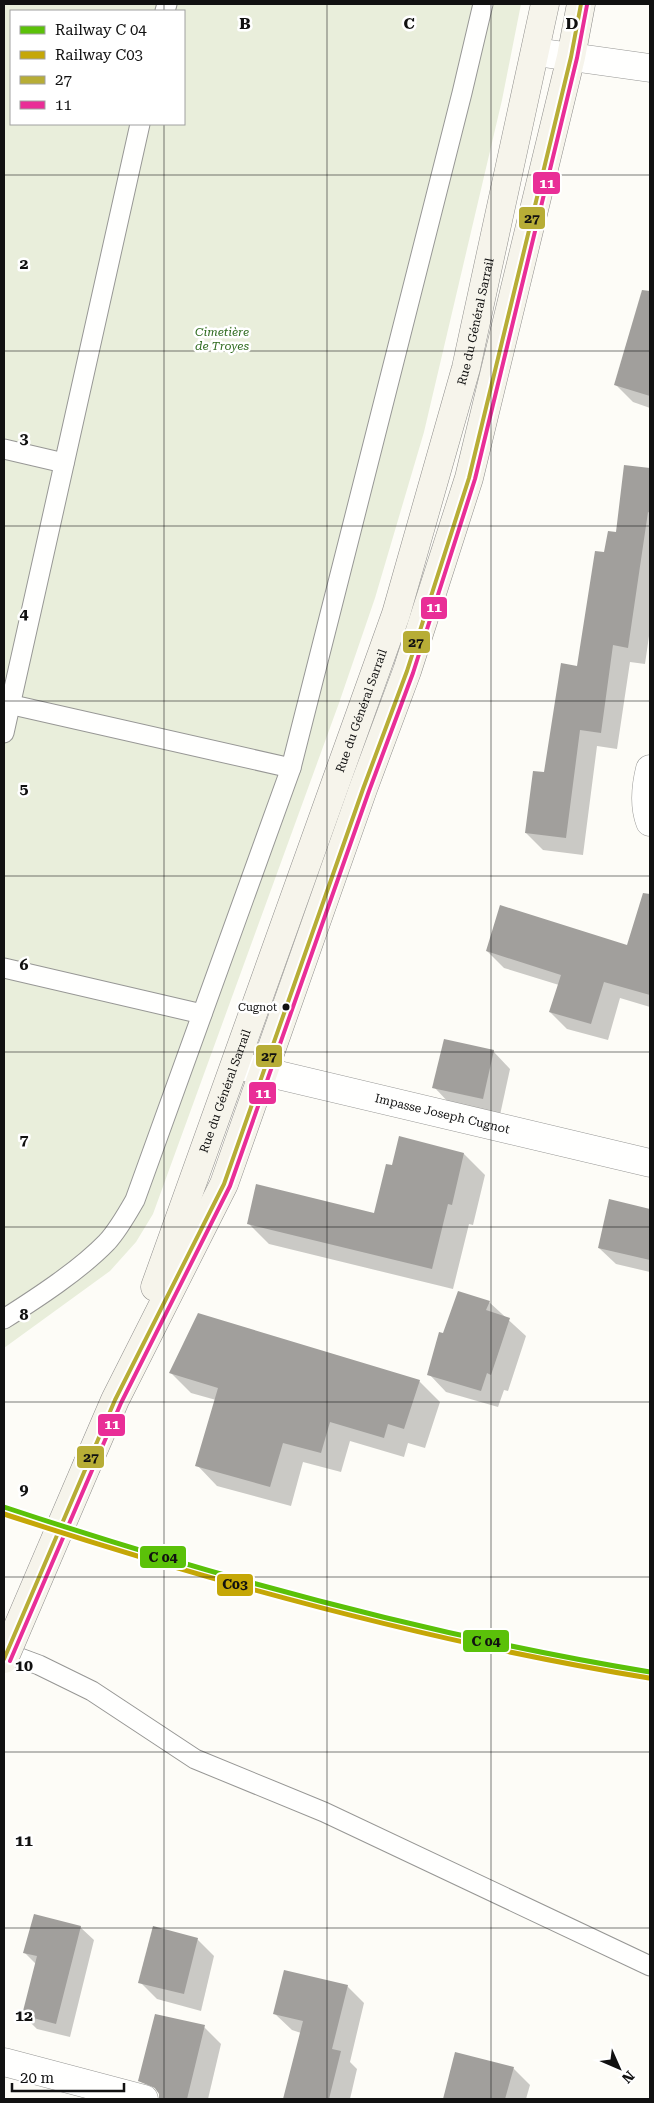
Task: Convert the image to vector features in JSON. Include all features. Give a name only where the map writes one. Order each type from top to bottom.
[{"type":"street","name":"Rue du Général Sarrail","points":[[4,1660],[115,1400],[396,614],[466,368],[545,4]]},
{"type":"street","name":"Rue du Général Sarrail","points":[[115,1400],[224,1184],[363,789],[407,671],[469,478],[571,57],[581,4]]},
{"type":"street","points":[[536,52],[650,68]]},
{"type":"street","points":[[650,769],[647,780],[647,813],[650,822]]},
{"type":"street","name":"Impasse Joseph Cugnot","points":[[236,1065],[650,1163]]},
{"type":"street","points":[[4,2062],[144,2099]]},
{"type":"lane","points":[[4,1319],[79,1266],[106,1242],[122,1222],[135,1200],[291,768],[462,94],[483,4]]},
{"type":"lane","points":[[4,733],[7,704],[64,463],[140,125]]},
{"type":"lane","points":[[4,449],[64,463]]},
{"type":"lane","points":[[7,704],[291,768]]},
{"type":"lane","points":[[4,968],[202,1014]]},
{"type":"lane","points":[[4,1652],[39,1665],[92,1691],[195,1760],[324,1812],[650,1966]]},
{"type":"green space","name":"Cimetière de Troyes","points":[[4,4],[521,4],[502,100],[424,432],[375,598],[339,703],[153,1214],[136,1242],[110,1271],[4,1348]]},
{"type":"building","points":[[642,290],[650,291],[650,396],[614,385]]},
{"type":"building","points":[[624,465],[650,468],[650,513],[648,512],[628,648],[613,645],[601,733],[580,730],[566,838],[525,833],[533,771],[544,772],[561,663],[577,666],[595,551],[604,552],[608,531],[616,532]]},
{"type":"building","points":[[643,893],[650,894],[650,995],[604,982],[591,1024],[549,1012],[561,975],[486,951],[500,905],[627,945]]},
{"type":"building","points":[[444,1039],[494,1050],[483,1099],[432,1088]]},
{"type":"building","points":[[399,1136],[464,1153],[452,1205],[448,1204],[432,1269],[247,1224],[256,1184],[374,1213],[386,1164],[392,1165]]},
{"type":"building","points":[[609,1199],[650,1209],[650,1260],[598,1248]]},
{"type":"building","points":[[458,1291],[490,1301],[486,1310],[510,1318],[491,1375],[487,1373],[481,1391],[427,1375],[439,1332],[443,1333]]},
{"type":"building","points":[[198,1313],[420,1380],[404,1429],[388,1424],[384,1438],[330,1422],[321,1453],[283,1443],[270,1487],[195,1466],[218,1388],[169,1373]]},
{"type":"building","points":[[34,1914],[81,1926],[56,2024],[22,2015],[37,1956],[23,1953]]},
{"type":"building","points":[[153,1926],[198,1938],[184,1994],[138,1983]]},
{"type":"building","points":[[284,1970],[348,1985],[332,2049],[341,2051],[329,2099],[283,2099],[303,2021],[273,2014]]},
{"type":"building","points":[[155,2014],[205,2025],[187,2099],[159,2099],[159,2094],[155,2088],[138,2081]]},
{"type":"building","points":[[455,2052],[514,2067],[505,2099],[443,2099]]},
{"type":"transit line","name":"27","points":[[4,1659],[115,1400],[224,1184],[363,789],[407,671],[469,478],[571,57],[581,4]]},
{"type":"transit line","name":"11","points":[[10,1661],[121,1403],[230,1186],[369,791],[413,673],[475,479],[577,58],[587,5]]},
{"type":"transit line","points":[[4,1507],[163,1557],[324,1602],[486,1641],[650,1672]]},
{"type":"rail line","name":"C03","points":[[4,1514],[163,1564],[323,1608],[485,1647],[649,1678]]},
{"type":"place","name":"Cugnot","points":[[286,1007]]}]
